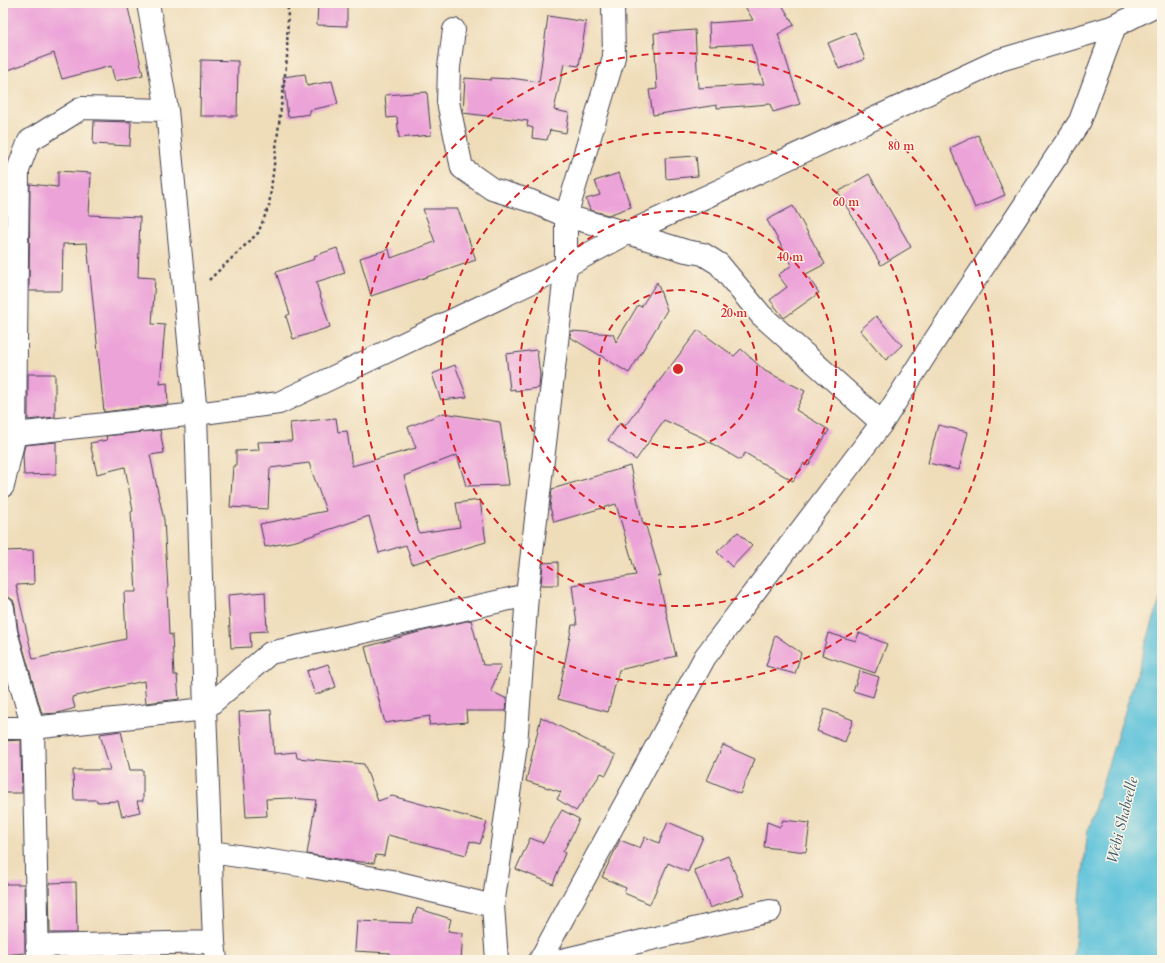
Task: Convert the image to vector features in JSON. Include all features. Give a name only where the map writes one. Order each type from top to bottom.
[{"type":"street","points":[[3,608],[6,632],[33,728],[37,953],[215,951],[205,709],[196,414],[166,110],[148,3]]},
{"type":"street","points":[[496,960],[493,906],[516,745],[527,595],[566,266],[566,216],[614,56],[613,3]]},
{"type":"street","points":[[9,436],[279,403],[566,266],[628,232],[1000,60],[1115,26],[1160,3]]},
{"type":"street","points":[[540,960],[704,657],[882,423],[931,346],[1080,121],[1115,26]]},
{"type":"street","points":[[454,30],[449,67],[448,102],[462,168],[492,189],[531,201],[566,216],[628,232],[686,251],[703,254],[719,264],[761,315],[882,423]]},
{"type":"street","points":[[3,486],[9,436],[11,172],[29,142],[82,108],[166,110]]},
{"type":"street","points":[[3,728],[33,728],[205,709],[270,653],[527,595]]},
{"type":"street","points":[[211,852],[306,866],[391,881],[493,906]]},
{"type":"street","points":[[562,960],[770,911]]},
{"type":"path","points":[[186,302],[258,234],[269,206],[287,58],[288,3]]},
{"type":"water","name":"Webi Shabeelle","points":[[1162,593],[1162,960],[1073,960],[1088,829]]},
{"type":"building","points":[[3,3],[127,3],[143,75],[115,81],[111,66],[62,79],[54,53],[3,72]]},
{"type":"building","points":[[318,3],[347,3],[347,26],[317,25]]},
{"type":"building","points":[[743,3],[781,3],[794,25],[778,34],[800,104],[773,112],[770,104],[717,108],[717,105],[653,115],[649,90],[657,89],[654,33],[695,30],[698,88],[764,84],[751,44],[710,46],[709,23],[753,20]]},
{"type":"building","points":[[548,16],[586,22],[579,66],[564,64],[554,110],[569,113],[566,133],[550,130],[547,140],[532,138],[533,128],[527,126],[528,121],[463,113],[465,78],[491,80],[491,78],[510,78],[539,82]]},
{"type":"building","points":[[855,32],[865,59],[839,69],[828,43]]},
{"type":"building","points":[[201,60],[238,61],[237,116],[200,116]]},
{"type":"building","points":[[305,74],[307,86],[332,81],[338,104],[310,110],[310,114],[288,117],[283,77]]},
{"type":"building","points":[[427,92],[431,135],[399,138],[397,117],[387,118],[385,95]]},
{"type":"building","points":[[94,121],[131,122],[130,146],[93,144]]},
{"type":"building","points":[[978,135],[1005,195],[975,208],[950,148]]},
{"type":"building","points":[[696,156],[698,176],[666,179],[665,158]]},
{"type":"building","points":[[58,171],[91,173],[89,215],[140,217],[138,277],[155,278],[152,324],[165,325],[160,384],[167,383],[168,404],[104,412],[87,243],[63,244],[62,291],[29,291],[30,184],[58,187]]},
{"type":"building","points":[[619,173],[631,207],[608,215],[590,210],[586,199],[600,195],[595,181]]},
{"type":"building","points":[[869,174],[911,247],[881,265],[838,192]]},
{"type":"building","points":[[793,206],[825,264],[806,274],[819,293],[784,318],[770,300],[787,287],[778,275],[792,265],[767,220]]},
{"type":"building","points":[[423,209],[458,209],[476,260],[371,296],[360,258],[389,249],[391,258],[435,242]]},
{"type":"building","points":[[337,248],[345,273],[316,282],[330,327],[293,339],[286,316],[290,314],[276,272],[315,259],[314,256]]},
{"type":"building","points":[[657,282],[667,310],[629,373],[570,337],[571,331],[613,334],[616,342],[638,305],[641,307]]},
{"type":"building","points":[[876,316],[902,345],[886,360],[860,330]]},
{"type":"building","points":[[698,330],[734,356],[741,349],[765,371],[805,391],[796,410],[829,430],[808,466],[804,463],[793,481],[745,453],[740,460],[701,437],[664,420],[636,460],[608,440],[620,423],[625,426]]},
{"type":"building","points":[[537,350],[540,376],[539,388],[515,391],[515,389],[510,390],[506,354]]},
{"type":"building","points":[[455,365],[467,397],[441,400],[432,374]]},
{"type":"building","points":[[28,374],[55,374],[55,417],[28,420]]},
{"type":"building","points":[[444,413],[500,422],[509,485],[466,486],[457,455],[404,476],[419,533],[460,527],[456,503],[480,500],[486,542],[412,564],[406,545],[379,553],[369,516],[296,541],[265,547],[260,524],[326,511],[309,463],[270,468],[268,509],[230,507],[233,466],[236,466],[236,451],[259,450],[258,442],[292,441],[290,423],[336,418],[338,432],[347,431],[352,466],[416,448],[408,427]]},
{"type":"building","points":[[938,425],[968,432],[959,470],[928,463]]},
{"type":"building","points":[[160,430],[164,453],[150,455],[164,520],[169,635],[172,634],[174,675],[177,675],[179,699],[146,703],[144,681],[72,697],[75,708],[58,713],[42,714],[18,630],[15,606],[13,600],[3,596],[4,551],[33,550],[34,584],[16,585],[33,659],[126,639],[124,592],[136,592],[131,512],[133,511],[125,467],[97,474],[90,443],[107,440],[106,436]]},
{"type":"building","points":[[56,442],[56,474],[24,475],[23,454],[25,445]]},
{"type":"building","points":[[630,466],[643,524],[645,523],[661,577],[658,576],[676,656],[619,670],[608,712],[558,699],[572,625],[577,625],[572,585],[636,575],[616,504],[554,522],[550,507],[552,489]]},
{"type":"building","points":[[738,532],[752,546],[732,567],[717,552]]},
{"type":"building","points":[[558,562],[558,585],[541,585],[543,563]]},
{"type":"building","points":[[265,592],[267,631],[250,632],[251,647],[231,648],[228,595]]},
{"type":"building","points":[[471,620],[483,665],[501,665],[491,691],[507,699],[506,711],[466,711],[467,722],[429,725],[430,716],[385,723],[365,647],[419,632]]},
{"type":"building","points":[[828,633],[856,641],[859,633],[887,644],[875,673],[822,655]]},
{"type":"building","points":[[775,635],[801,653],[795,674],[766,666]]},
{"type":"building","points":[[328,664],[336,687],[315,695],[307,671]]},
{"type":"building","points":[[860,671],[879,677],[873,697],[853,691]]},
{"type":"building","points":[[825,709],[853,720],[845,742],[817,731]]},
{"type":"building","points":[[271,710],[274,754],[296,752],[297,758],[364,764],[378,801],[392,796],[487,822],[480,844],[470,841],[466,855],[388,835],[384,856],[376,855],[374,863],[350,861],[307,854],[316,800],[290,798],[266,799],[267,816],[246,817],[239,712]]},
{"type":"building","points":[[541,717],[616,755],[606,775],[601,773],[576,811],[557,799],[561,792],[526,781]]},
{"type":"building","points":[[121,731],[130,770],[143,770],[143,801],[137,801],[140,812],[122,816],[118,801],[97,802],[97,800],[74,800],[73,770],[110,770],[100,734]]},
{"type":"building","points":[[21,740],[22,793],[3,793],[3,741]]},
{"type":"building","points":[[723,745],[755,759],[740,794],[707,780]]},
{"type":"building","points":[[562,810],[579,819],[563,852],[565,853],[553,884],[516,869],[530,838],[543,843]]},
{"type":"building","points":[[783,820],[810,823],[806,852],[764,847],[767,822],[780,827]]},
{"type":"building","points":[[668,822],[703,837],[688,872],[668,863],[650,904],[624,893],[626,888],[602,877],[620,840],[640,848],[645,837],[659,843]]},
{"type":"building","points":[[728,856],[744,895],[710,908],[694,870]]},
{"type":"building","points":[[76,882],[77,933],[50,933],[49,883]]},
{"type":"building","points":[[3,884],[24,884],[25,953],[3,955]]},
{"type":"building","points":[[417,908],[451,919],[448,931],[463,933],[461,960],[389,960],[390,953],[355,951],[357,921],[412,923]]},
{"type":"building","points":[[50,958],[78,958],[78,960],[50,960]]}]
